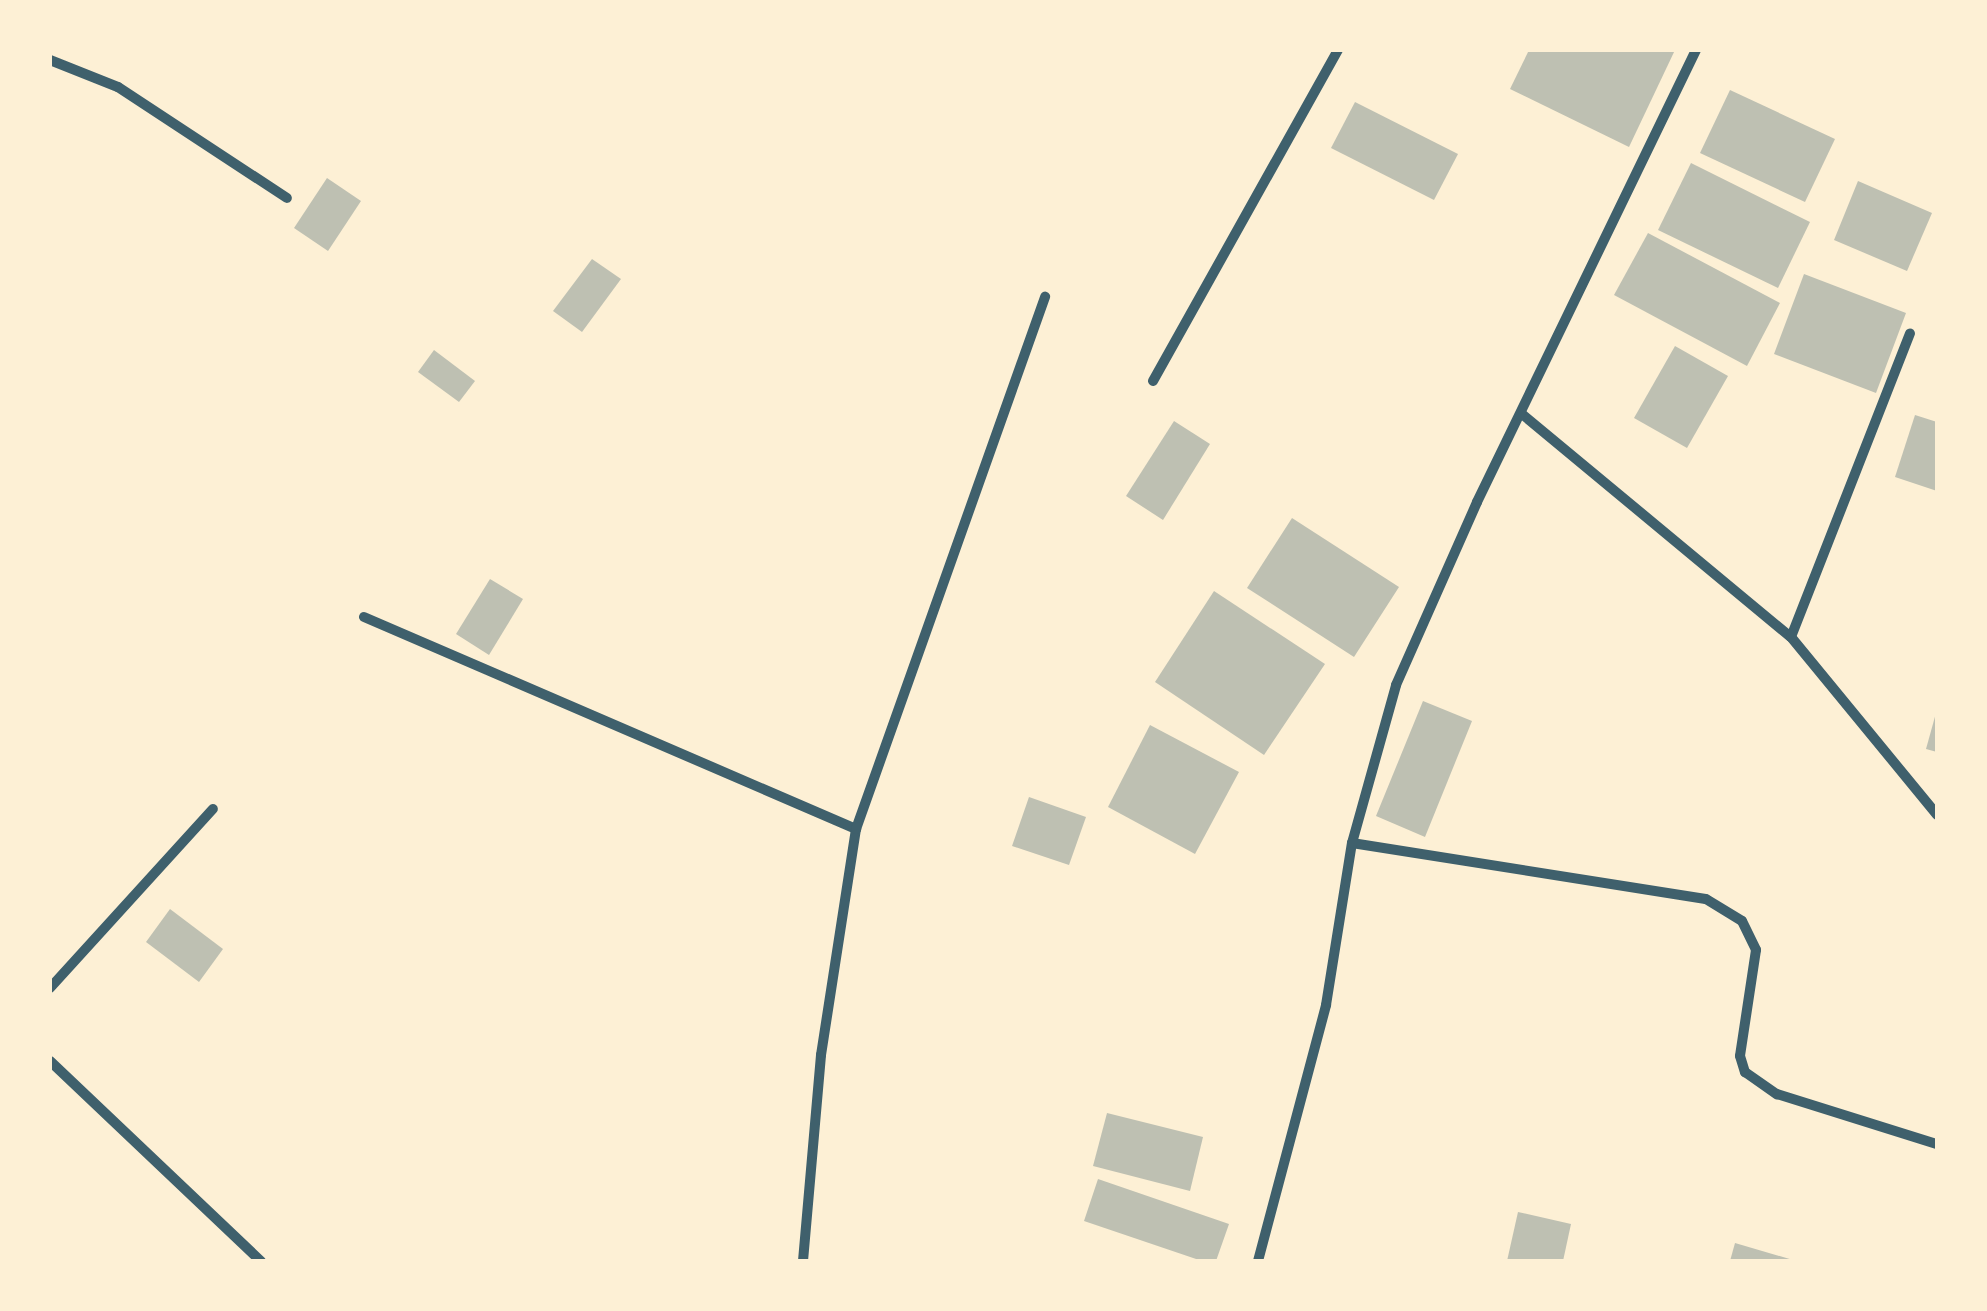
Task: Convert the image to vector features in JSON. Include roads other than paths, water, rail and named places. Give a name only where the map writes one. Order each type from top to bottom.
[{"type":"street","points":[[1153,380],[1338,50]]},
{"type":"street","points":[[1258,1261],[1326,1005],[1352,844],[1396,685],[1477,502],[1696,50]]},
{"type":"street","points":[[50,60],[118,87],[287,198]]},
{"type":"street","points":[[803,1261],[821,1056],[856,830],[1045,297]]},
{"type":"street","points":[[1791,638],[1910,334]]},
{"type":"street","points":[[1522,414],[1791,638],[1937,815]]},
{"type":"street","points":[[364,617],[856,830]]},
{"type":"street","points":[[50,988],[213,809]]},
{"type":"street","points":[[1352,844],[1706,899],[1742,921],[1756,950],[1740,1056],[1745,1072],[1777,1094],[1937,1144]]},
{"type":"street","points":[[50,1061],[260,1261]]}]
